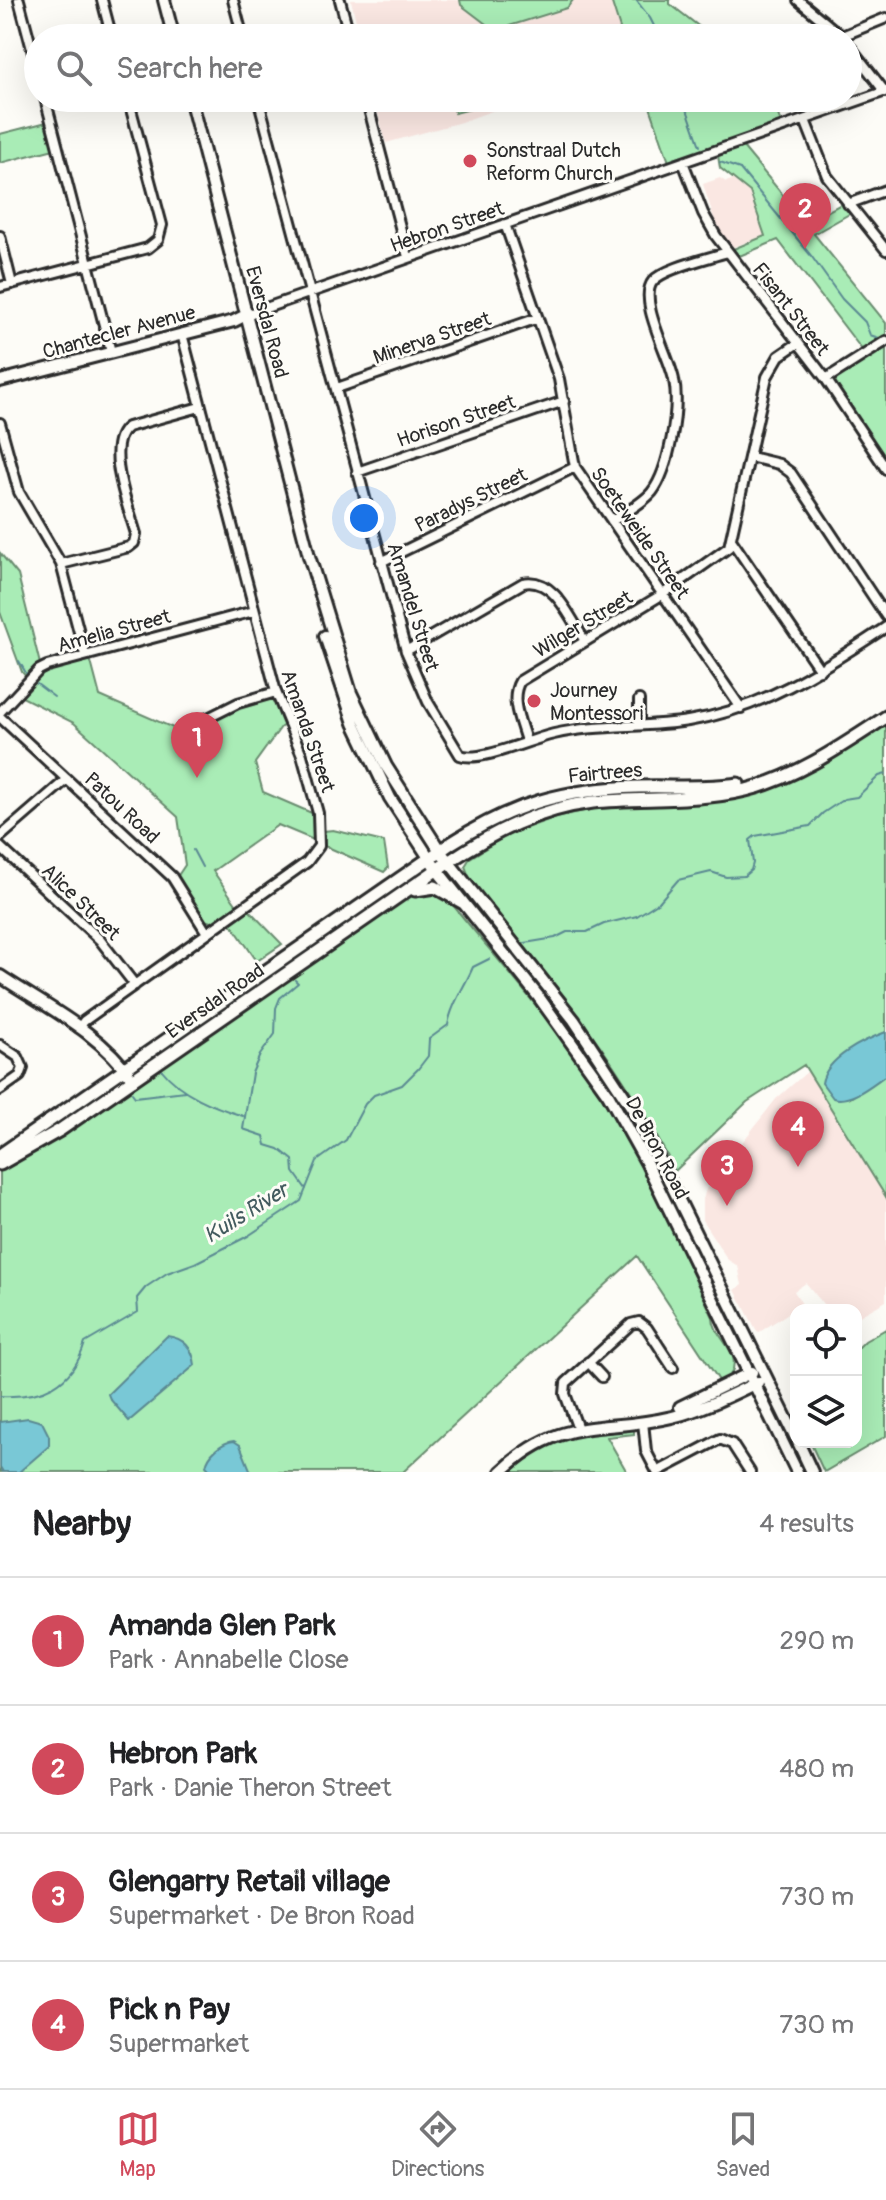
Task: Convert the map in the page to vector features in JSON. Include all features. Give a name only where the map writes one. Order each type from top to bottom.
[{"type":"main road","name":"Fairtrees","points":[[437,870],[505,827],[560,808],[595,802],[722,794],[768,783],[822,758],[886,717]]},
{"type":"main road","name":"Fairtrees","points":[[429,859],[476,827],[550,797],[596,789],[730,786],[787,774]]},
{"type":"main road","name":"Eversdal Road","points":[[0,1155],[429,859]]},
{"type":"main road","name":"Eversdal Road","points":[[0,1164],[60,1130],[437,870]]},
{"type":"main road","points":[[403,894],[435,887],[462,902]]},
{"type":"street","points":[[19,0],[25,24]]},
{"type":"street","points":[[102,0],[108,24]]},
{"type":"street","points":[[164,0],[170,24]]},
{"type":"street","points":[[233,0],[239,24]]},
{"type":"street","points":[[340,0],[346,24]]},
{"type":"street","points":[[798,0],[825,24]]},
{"type":"street","points":[[862,33],[886,18]]},
{"type":"street","points":[[862,61],[886,91]]},
{"type":"street","name":"Hebron Street","points":[[862,100],[886,91]]},
{"type":"street","points":[[49,112],[111,352]]},
{"type":"street","points":[[0,287],[148,248],[155,243],[162,225],[132,112]]},
{"type":"street","name":"Eversdal Road","points":[[194,112],[309,556],[351,693],[386,766],[448,862]]},
{"type":"street","name":"Amandel Street","points":[[262,112],[406,651],[428,702],[460,755],[478,757],[526,741],[586,728],[688,721],[741,708],[795,685],[886,627]]},
{"type":"street","points":[[370,112],[408,257]]},
{"type":"street","name":"Hebron Street","points":[[246,315],[827,112]]},
{"type":"street","points":[[805,120],[824,169],[886,250]]},
{"type":"street","name":"Fisant Street","points":[[683,162],[709,225],[826,379],[886,469]]},
{"type":"street","points":[[848,204],[886,190]]},
{"type":"street","name":"Soeteweide Street","points":[[505,224],[564,401],[575,467],[741,708]]},
{"type":"street","points":[[0,236],[12,284]]},
{"type":"street","points":[[612,521],[654,489],[673,436],[676,418],[675,381],[650,311],[649,288],[659,276],[727,252]]},
{"type":"street","name":"Chantecler Avenue","points":[[0,381],[234,321],[246,315]]},
{"type":"street","name":"Minerva Street","points":[[337,388],[538,318]]},
{"type":"street","name":"Amanda Street","points":[[79,1028],[84,1021],[307,862],[319,846],[320,825],[311,786],[276,692],[182,334]]},
{"type":"street","points":[[826,379],[886,341]]},
{"type":"street","points":[[798,343],[779,356],[771,367],[732,541],[820,670]]},
{"type":"street","name":"Horison Street","points":[[357,472],[564,401]]},
{"type":"street","points":[[61,564],[126,548],[135,540],[117,458],[121,432],[128,427],[200,407]]},
{"type":"street","points":[[0,423],[16,485],[61,564],[85,655]]},
{"type":"street","points":[[750,457],[779,464],[791,473],[886,616]]},
{"type":"street","name":"Paradys Street","points":[[381,562],[575,467]]},
{"type":"street","name":"Wilger Street","points":[[526,741],[515,700],[517,685],[533,672],[663,594],[726,550],[732,541]]},
{"type":"street","name":"Eversdal Road","points":[[309,556],[327,644],[354,723],[390,798],[437,870]]},
{"type":"street","points":[[406,651],[523,583],[532,581],[541,583],[552,592],[585,641]]},
{"type":"street","name":"Amelia Street","points":[[0,714],[42,668],[254,611]]},
{"type":"street","points":[[198,723],[238,703],[276,692]]},
{"type":"street","points":[[639,700],[639,725]]},
{"type":"street","name":"Patou Road","points":[[0,714],[172,877],[207,933]]},
{"type":"street","points":[[0,837],[67,779]]},
{"type":"street","name":"Alice Street","points":[[0,847],[100,940],[135,985]]},
{"type":"street","name":"De Bron Road","points":[[448,862],[574,1020],[615,1079],[638,1117],[790,1426]]},
{"type":"street","name":"De Bron Road","points":[[437,870],[538,996],[608,1094],[646,1162],[797,1472]]},
{"type":"street","points":[[0,976],[97,1040],[133,1080]]},
{"type":"street","points":[[0,1045],[21,1059],[23,1068],[20,1076],[0,1090]]},
{"type":"street","points":[[578,1429],[565,1388],[569,1380],[625,1328],[639,1322],[647,1328],[673,1368]]},
{"type":"street","points":[[588,1362],[602,1377]]},
{"type":"street","points":[[656,1419],[761,1367]]},
{"type":"street","points":[[501,1472],[541,1442],[578,1429],[672,1417],[767,1378]]},
{"type":"street","points":[[643,1422],[646,1451],[657,1472],[720,1439],[732,1444],[750,1472]]},
{"type":"street","name":"De Bron Road","points":[[801,1448],[812,1472]]},
{"type":"shaded area","points":[[351,0],[611,0],[619,24],[357,24]]},
{"type":"shaded area","points":[[378,112],[489,112],[461,122],[386,143]]},
{"type":"shaded area","points":[[720,178],[726,182],[734,179],[750,192],[765,236],[733,247],[717,228],[703,184]]},
{"type":"shaded area","points":[[808,1071],[886,1197],[886,1301],[862,1315],[862,1304],[823,1304],[806,1283],[794,1291],[802,1304],[790,1304],[790,1312],[758,1333],[735,1290],[742,1285],[738,1266],[728,1260],[702,1220],[702,1203],[706,1189],[776,1099]]},
{"type":"green space","points":[[460,0],[573,0],[567,8],[516,24],[486,24],[461,5]]},
{"type":"green space","points":[[611,0],[670,0],[670,4],[696,24],[619,24]]},
{"type":"green space","points":[[652,112],[777,112],[781,123],[669,162]]},
{"type":"green space","points":[[47,122],[54,149],[0,163],[0,134]]},
{"type":"green space","points":[[743,147],[806,223],[843,203],[851,213],[814,234],[886,323],[886,337],[863,351],[778,240],[737,257],[731,250],[765,236],[750,192],[720,168],[718,156]]},
{"type":"green space","points":[[886,347],[886,460],[835,383],[838,376]]},
{"type":"green space","points":[[0,553],[18,575],[40,664],[27,678],[0,612]]},
{"type":"green space","points":[[90,658],[100,696],[189,735],[204,731],[217,718],[242,706],[269,698],[276,702],[285,725],[255,763],[263,792],[314,814],[316,841],[278,825],[213,871],[238,907],[215,923],[204,920],[177,877],[185,865],[178,817],[74,723],[20,696],[45,670]]},
{"type":"green space","points":[[886,723],[886,1032],[842,1056],[850,1098],[886,1075],[886,1197],[804,1065],[747,1102],[675,1171],[607,1055],[555,984],[470,879],[465,866],[470,858],[507,835],[556,817],[602,807],[652,805],[758,790]]},
{"type":"green space","points":[[333,830],[384,842],[388,868],[384,872],[323,845],[324,831]]},
{"type":"green space","points":[[420,890],[431,891],[448,899],[541,1012],[592,1082],[641,1168],[713,1317],[714,1325],[731,1351],[734,1366],[731,1374],[720,1382],[637,1256],[403,1472],[0,1472],[0,1166]]},
{"type":"green space","points":[[248,909],[282,944],[257,961],[230,922]]},
{"type":"green space","points":[[886,1329],[886,1436],[824,1472],[813,1448],[862,1448],[862,1344]]},
{"type":"green space","points":[[634,1429],[634,1434],[607,1437],[627,1472],[511,1472],[539,1451],[568,1438]]},
{"type":"water","points":[[886,1032],[886,1075],[853,1096],[833,1098],[822,1083],[831,1066],[857,1045]]},
{"type":"water","points":[[167,1336],[187,1345],[195,1365],[129,1421],[108,1394]]},
{"type":"water","points":[[28,1418],[42,1422],[49,1436],[49,1446],[19,1472],[3,1472],[0,1467],[0,1422]]},
{"type":"water","points":[[234,1441],[240,1445],[251,1472],[212,1472],[206,1466],[210,1457],[220,1446]]},
{"type":"waterway","points":[[636,0],[653,24]]},
{"type":"waterway","points":[[688,112],[700,146]]},
{"type":"waterway","points":[[720,162],[740,169],[842,299],[865,322],[870,335],[879,338]]},
{"type":"waterway","points":[[19,661],[26,673]]},
{"type":"waterway","points":[[37,684],[54,697]]},
{"type":"waterway","name":"Kuils River","points":[[525,943],[555,938],[567,932],[587,932],[604,924],[637,916],[659,902],[678,880],[711,872],[726,877],[744,876],[753,863],[750,840],[755,836],[810,826],[823,813],[844,799],[857,797],[879,776],[886,774]]},
{"type":"waterway","points":[[193,850],[202,867]]},
{"type":"waterway","name":"Kuils River","points":[[0,1396],[29,1395],[53,1386],[72,1370],[85,1343],[138,1312],[137,1298],[146,1287],[167,1273],[195,1263],[248,1236],[301,1201],[317,1161],[346,1140],[365,1104],[374,1095],[402,1085],[418,1069],[428,1056],[429,1039],[448,1025],[473,967],[489,959]]},
{"type":"waterway","points":[[295,980],[298,983],[280,998],[276,1008],[275,1034],[252,1073],[243,1129],[264,1136],[266,1145],[279,1149],[293,1160],[294,1172],[306,1189]]},
{"type":"waterway","points":[[162,1070],[188,1093],[243,1116]]},
{"type":"waterway","points":[[132,1093],[135,1097],[185,1091]]},
{"type":"place","name":"Sonstraal Dutch Reform Church","points":[[470,161]]},
{"type":"place","name":"Hebron Park","points":[[805,249]]},
{"type":"place","name":"Journey Montessori","points":[[534,701]]},
{"type":"place","name":"Amanda Glen Park","points":[[197,778]]},
{"type":"place","name":"Pick n Pay","points":[[798,1167]]},
{"type":"place","name":"Glengarry Retail village","points":[[727,1206]]}]
